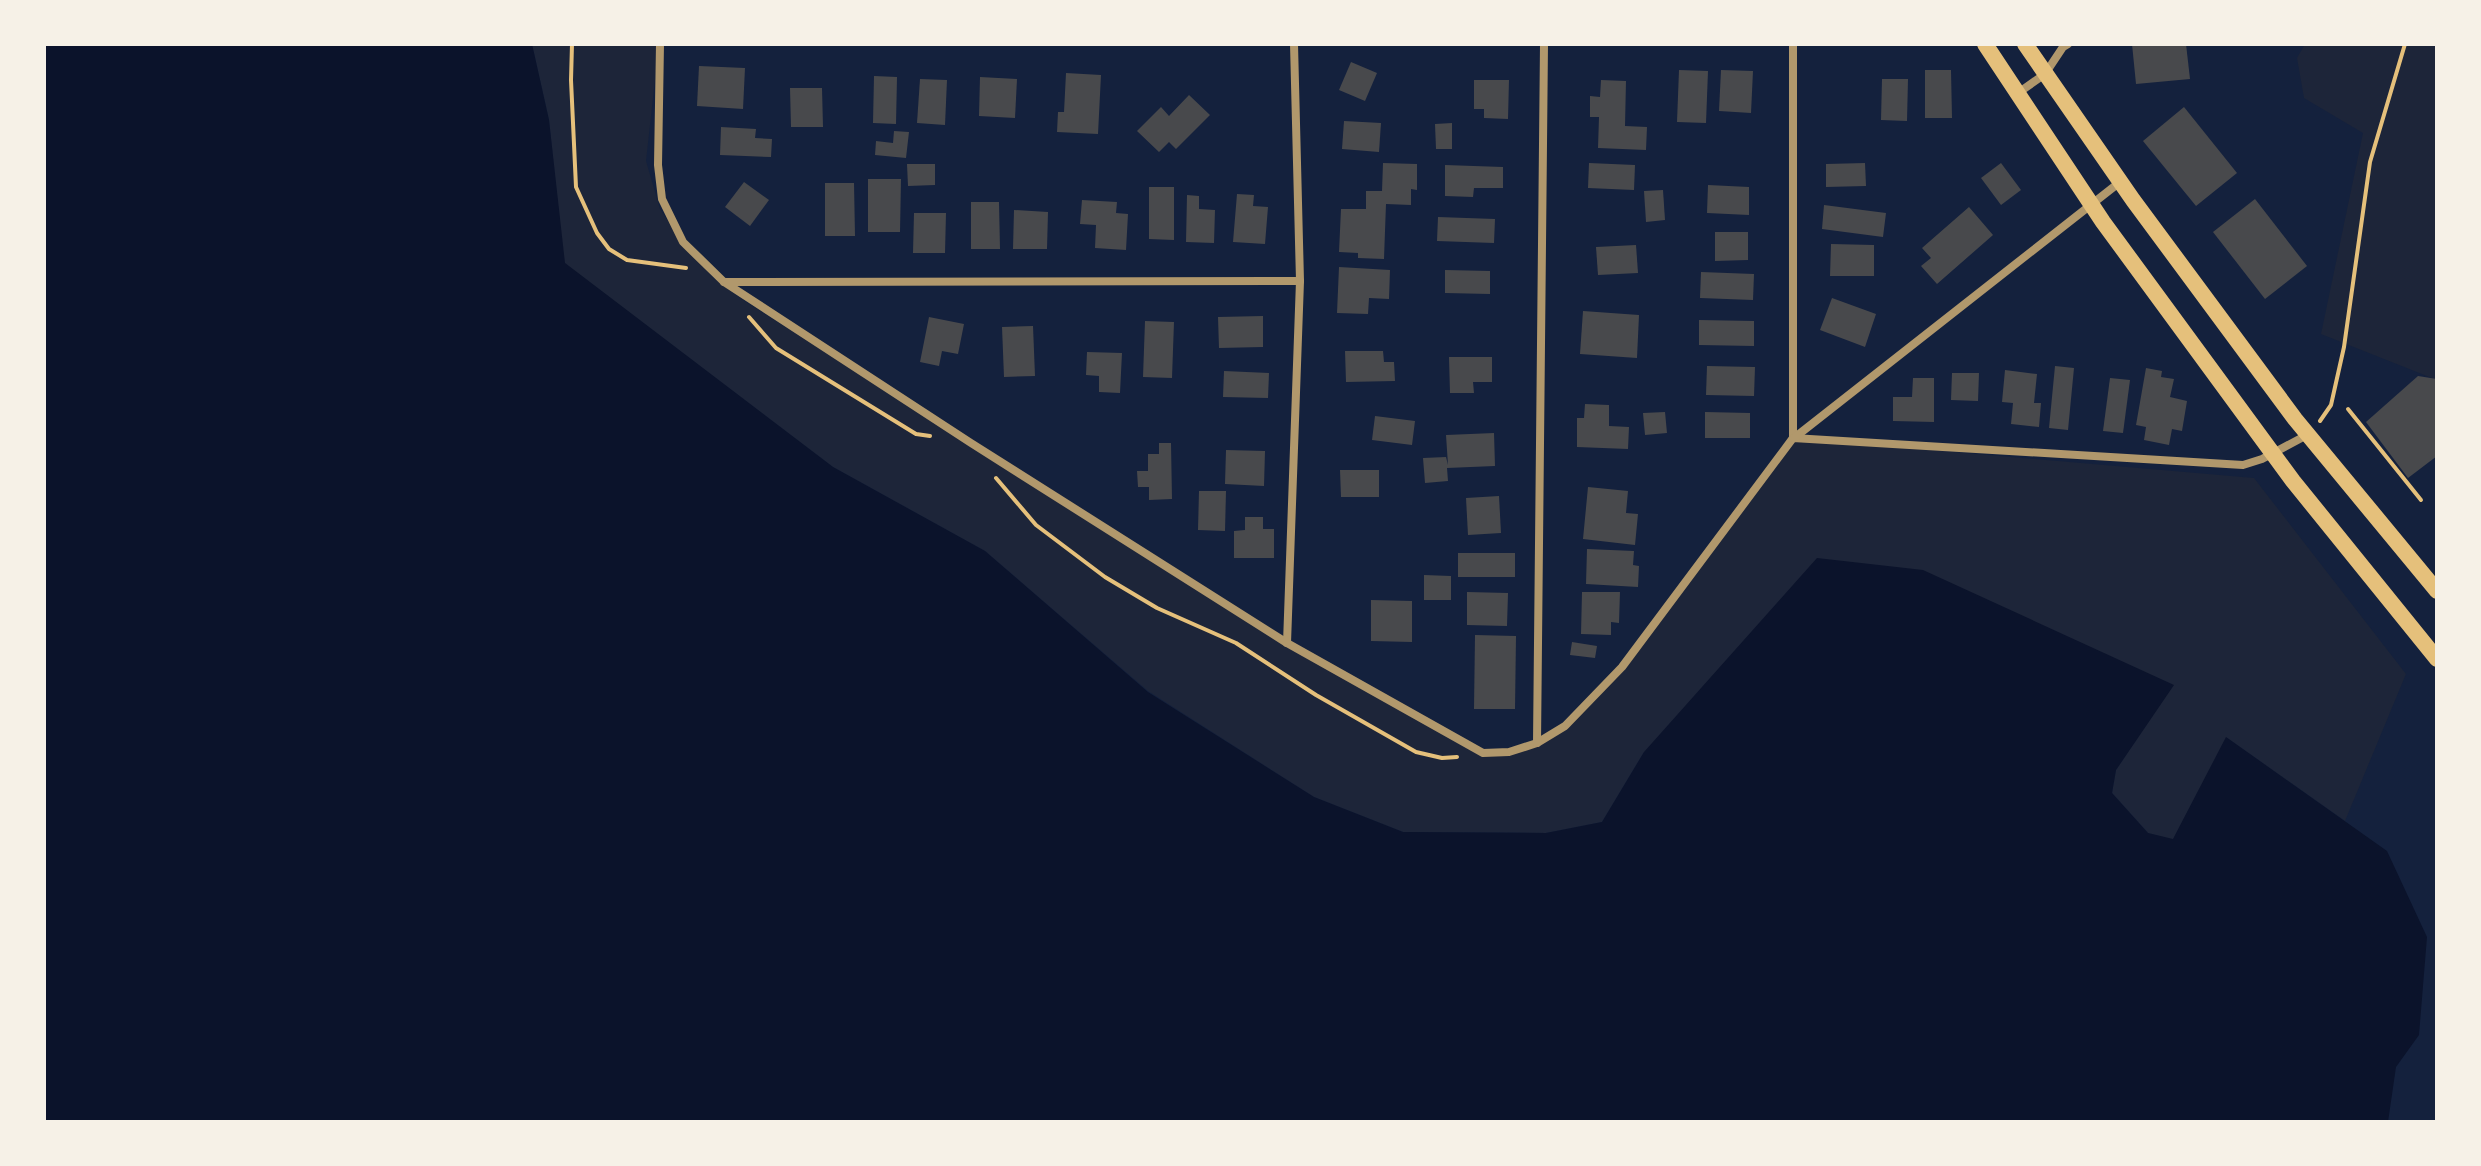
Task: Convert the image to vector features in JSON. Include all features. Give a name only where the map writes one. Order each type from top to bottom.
[{"type":"main road","points":[[1985,44],[2091,203],[2273,453],[2437,659]]},
{"type":"main road","points":[[2025,44],[2120,182],[2307,435],[2437,591]]},
{"type":"street","points":[[660,44],[658,165],[662,199],[683,242],[724,282],[1287,643],[1483,753],[1509,752],[1537,743],[1565,726],[1622,667],[1793,438],[2120,182]]},
{"type":"street","points":[[1287,643],[1300,281],[1294,44]]},
{"type":"street","points":[[1537,743],[1544,44]]},
{"type":"street","points":[[1793,44],[1793,438]]},
{"type":"street","points":[[2018,93],[2045,74],[2068,44]]},
{"type":"street","points":[[724,282],[1300,281]]},
{"type":"street","points":[[1793,438],[2243,465],[2307,435]]},
{"type":"path","points":[[2307,435],[2328,413],[2333,396],[2348,322],[2370,162],[2405,44]]},
{"type":"path","points":[[2348,409],[2421,500]]},
{"type":"shaded area","points":[[44,44],[532,44],[549,120],[565,263],[833,467],[985,551],[1148,692],[1314,797],[1403,832],[1546,833],[1602,822],[1644,752],[1817,558],[1923,570],[2174,685],[2116,770],[2112,793],[2148,833],[2173,839],[2226,737],[2387,851],[2427,937],[2419,1035],[2396,1067],[2388,1122],[44,1122]]},
{"type":"shaded area","points":[[532,44],[659,44],[646,161],[660,209],[682,242],[714,279],[1286,645],[1482,754],[1509,752],[1565,726],[1622,667],[1793,438],[2254,478],[2406,674],[2345,821],[2227,738],[2173,840],[2148,833],[2112,793],[2116,770],[2173,685],[1644,752],[1602,822],[1546,833],[1403,832],[1314,797],[1148,691],[985,551],[833,467],[564,263],[549,120]]},
{"type":"shaded area","points":[[2305,44],[2437,44],[2437,380],[2321,334],[2363,133],[2304,98],[2297,58]]},
{"type":"building","points":[[2132,44],[2186,44],[2190,79],[2136,84]]},
{"type":"building","points":[[1351,62],[1377,73],[1365,101],[1339,90]]},
{"type":"building","points":[[699,66],[745,68],[743,109],[697,106]]},
{"type":"building","points":[[1679,70],[1708,71],[1706,123],[1677,122]]},
{"type":"building","points":[[1721,70],[1753,71],[1751,113],[1719,111]]},
{"type":"building","points":[[1925,70],[1951,70],[1952,118],[1925,118]]},
{"type":"building","points":[[1066,73],[1101,75],[1098,134],[1057,132],[1058,112],[1064,112]]},
{"type":"building","points":[[874,76],[897,77],[896,124],[873,123]]},
{"type":"building","points":[[980,77],[1017,79],[1015,118],[979,116]]},
{"type":"building","points":[[920,79],[947,80],[945,125],[917,123]]},
{"type":"building","points":[[1882,79],[1908,79],[1907,121],[1881,120]]},
{"type":"building","points":[[1474,80],[1509,80],[1508,119],[1484,118],[1484,109],[1474,109]]},
{"type":"building","points":[[1601,80],[1626,81],[1625,126],[1647,127],[1646,150],[1598,148],[1599,117],[1590,117],[1590,96],[1600,97]]},
{"type":"building","points":[[790,88],[822,88],[823,127],[791,127]]},
{"type":"building","points":[[1189,95],[1210,115],[1176,149],[1169,142],[1159,152],[1137,131],[1161,107],[1169,116]]},
{"type":"building","points":[[2184,107],[2237,173],[2196,206],[2143,141]]},
{"type":"building","points":[[1344,121],[1381,123],[1379,152],[1342,149]]},
{"type":"building","points":[[1452,123],[1452,149],[1436,149],[1435,124]]},
{"type":"building","points":[[721,127],[756,129],[755,138],[772,139],[771,157],[720,155]]},
{"type":"building","points":[[894,131],[909,132],[906,158],[875,155],[876,141],[893,143]]},
{"type":"building","points":[[1383,163],[1417,164],[1417,190],[1411,189],[1411,205],[1386,204],[1384,259],[1358,258],[1358,253],[1339,252],[1341,209],[1366,209],[1366,191],[1382,191]]},
{"type":"building","points":[[1589,163],[1635,165],[1634,190],[1588,188]]},
{"type":"building","points":[[1865,163],[1866,186],[1826,187],[1826,164]]},
{"type":"building","points":[[2001,163],[2021,190],[2001,205],[1981,178]]},
{"type":"building","points":[[907,164],[935,164],[935,185],[908,186]]},
{"type":"building","points":[[1445,165],[1503,167],[1503,188],[1474,188],[1473,197],[1445,196]]},
{"type":"building","points":[[868,179],[901,179],[900,232],[868,232]]},
{"type":"building","points":[[744,182],[769,200],[750,226],[725,207]]},
{"type":"building","points":[[825,183],[854,183],[855,236],[825,236]]},
{"type":"building","points":[[1708,185],[1749,187],[1749,215],[1707,213]]},
{"type":"building","points":[[1149,187],[1174,187],[1174,240],[1149,239]]},
{"type":"building","points":[[1663,190],[1665,220],[1646,222],[1644,191]]},
{"type":"building","points":[[1237,194],[1254,195],[1253,206],[1268,207],[1265,244],[1233,242]]},
{"type":"building","points":[[1187,195],[1199,196],[1199,209],[1215,210],[1214,243],[1186,242]]},
{"type":"building","points":[[2255,199],[2307,266],[2265,299],[2213,232]]},
{"type":"building","points":[[1082,200],[1117,202],[1116,213],[1128,214],[1126,250],[1095,248],[1096,225],[1080,224]]},
{"type":"building","points":[[971,202],[999,202],[1000,249],[971,249]]},
{"type":"building","points":[[1824,205],[1886,213],[1883,237],[1822,229]]},
{"type":"building","points":[[1969,207],[1993,235],[1937,284],[1921,266],[1931,258],[1922,248]]},
{"type":"building","points":[[1014,210],[1048,212],[1047,249],[1013,249]]},
{"type":"building","points":[[914,213],[946,213],[945,253],[913,253]]},
{"type":"building","points":[[1438,217],[1495,219],[1494,243],[1437,241]]},
{"type":"building","points":[[1715,232],[1748,232],[1748,260],[1715,261]]},
{"type":"building","points":[[1831,244],[1874,245],[1874,276],[1830,276]]},
{"type":"building","points":[[1636,245],[1638,273],[1598,275],[1596,247]]},
{"type":"building","points":[[1339,267],[1390,270],[1389,299],[1369,298],[1368,314],[1337,313]]},
{"type":"building","points":[[1445,270],[1490,271],[1490,294],[1445,293]]},
{"type":"building","points":[[1701,272],[1754,274],[1753,300],[1700,298]]},
{"type":"building","points":[[1832,298],[1876,314],[1865,347],[1820,330]]},
{"type":"building","points":[[1583,311],[1639,315],[1637,358],[1580,354]]},
{"type":"building","points":[[1263,316],[1263,347],[1219,348],[1218,317]]},
{"type":"building","points":[[929,317],[964,324],[958,354],[942,351],[939,366],[920,362]]},
{"type":"building","points":[[1699,320],[1754,321],[1754,346],[1699,345]]},
{"type":"building","points":[[1145,321],[1174,322],[1172,378],[1143,377]]},
{"type":"building","points":[[1033,326],[1035,376],[1004,377],[1002,327]]},
{"type":"building","points":[[1345,351],[1383,351],[1384,362],[1394,362],[1395,381],[1346,382]]},
{"type":"building","points":[[1087,352],[1122,353],[1120,393],[1099,392],[1099,376],[1086,375]]},
{"type":"building","points":[[1449,357],[1492,357],[1492,382],[1473,382],[1474,393],[1450,393]]},
{"type":"building","points":[[1707,366],[1755,367],[1754,396],[1706,395]]},
{"type":"building","points":[[2055,366],[2074,368],[2068,430],[2049,428]]},
{"type":"building","points":[[2146,368],[2162,371],[2161,377],[2174,379],[2170,397],[2187,401],[2182,431],[2172,429],[2169,445],[2144,440],[2146,427],[2136,425]]},
{"type":"building","points":[[2005,370],[2037,374],[2034,403],[2041,403],[2039,427],[2011,424],[2013,403],[2002,402]]},
{"type":"building","points":[[1224,371],[1269,373],[1268,398],[1223,397]]},
{"type":"building","points":[[1952,373],[1979,373],[1978,401],[1951,400]]},
{"type":"building","points":[[2418,376],[2437,379],[2437,456],[2408,478],[2366,422]]},
{"type":"building","points":[[1913,378],[1934,378],[1934,422],[1893,421],[1893,397],[1912,397]]},
{"type":"building","points":[[2110,378],[2130,380],[2123,433],[2103,431]]},
{"type":"building","points":[[1585,404],[1609,405],[1609,426],[1629,427],[1628,449],[1577,447],[1577,418],[1584,418]]},
{"type":"building","points":[[1665,412],[1667,433],[1645,435],[1643,413]]},
{"type":"building","points":[[1705,412],[1750,413],[1750,438],[1705,438]]},
{"type":"building","points":[[1375,416],[1415,421],[1412,445],[1372,440]]},
{"type":"building","points":[[1494,433],[1495,466],[1447,468],[1448,481],[1425,483],[1423,458],[1446,457],[1448,465],[1446,435]]},
{"type":"building","points":[[1159,443],[1171,443],[1172,499],[1149,500],[1149,487],[1138,487],[1137,471],[1148,471],[1148,454],[1159,454]]},
{"type":"building","points":[[1226,450],[1265,451],[1264,486],[1225,484]]},
{"type":"building","points":[[1340,470],[1379,470],[1379,497],[1341,497]]},
{"type":"building","points":[[1588,487],[1628,491],[1626,513],[1638,514],[1635,545],[1583,539]]},
{"type":"building","points":[[1199,491],[1226,491],[1225,531],[1198,530]]},
{"type":"building","points":[[1499,496],[1501,533],[1468,535],[1466,498]]},
{"type":"building","points":[[1245,517],[1263,517],[1263,529],[1274,529],[1274,558],[1234,558],[1234,531],[1245,530]]},
{"type":"building","points":[[1587,549],[1634,551],[1633,565],[1639,566],[1638,587],[1586,584]]},
{"type":"building","points":[[1458,553],[1515,553],[1515,577],[1458,577]]},
{"type":"building","points":[[1424,575],[1451,576],[1451,600],[1424,600]]},
{"type":"building","points":[[1467,592],[1508,593],[1507,626],[1467,625]]},
{"type":"building","points":[[1582,592],[1620,592],[1619,623],[1611,622],[1611,635],[1581,634]]},
{"type":"building","points":[[1371,600],[1412,601],[1412,642],[1371,641]]},
{"type":"building","points":[[1475,635],[1516,636],[1515,709],[1474,709]]},
{"type":"building","points":[[1572,642],[1597,646],[1595,658],[1570,655]]}]
